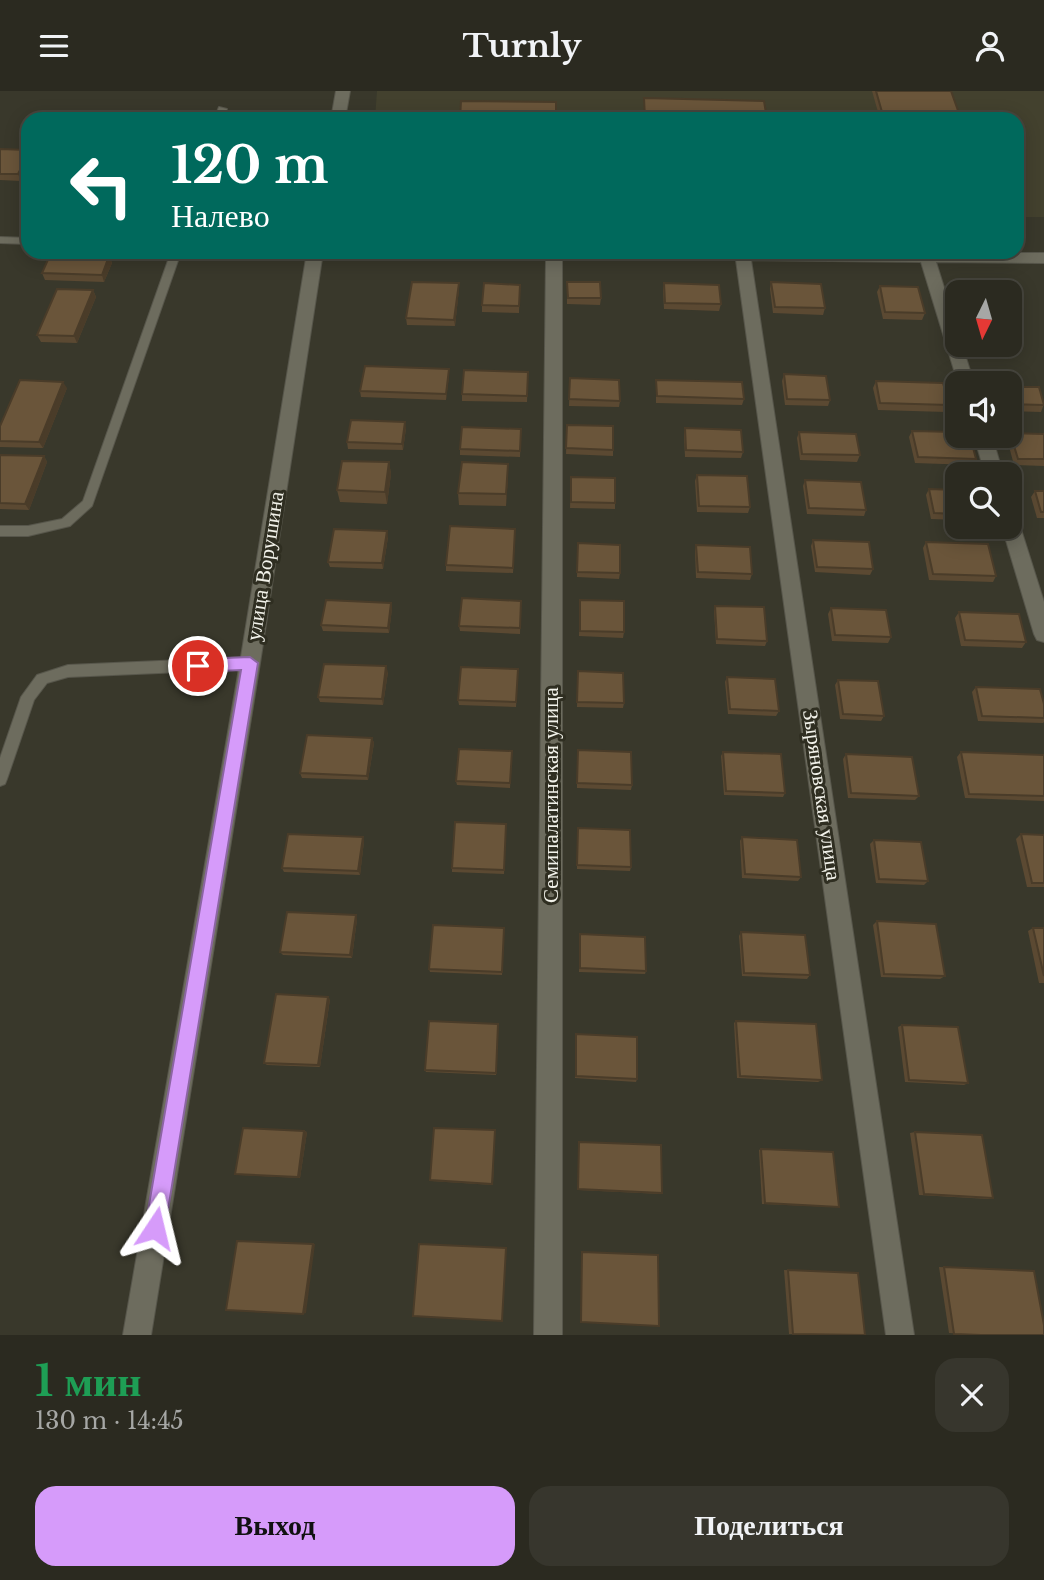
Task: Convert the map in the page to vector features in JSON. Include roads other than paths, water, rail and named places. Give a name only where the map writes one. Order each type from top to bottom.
[{"type":"street","points":[[339,112],[343,91]]},
{"type":"street","points":[[1024,258],[1044,258]]},
{"type":"street","name":"улица Ворушина","points":[[137,1335],[250,663],[314,259]]},
{"type":"street","name":"Семипалатинская улица","points":[[548,1335],[554,259]]},
{"type":"street","name":"Зыряновская улица","points":[[743,259],[900,1335]]},
{"type":"street","points":[[928,259],[962,371]]},
{"type":"street","points":[[1015,539],[1044,634]]},
{"type":"lane","points":[[0,240],[21,241]]},
{"type":"lane","points":[[0,531],[28,531],[66,523],[88,503],[174,259]]},
{"type":"lane","points":[[0,779],[28,697],[42,679],[68,671],[250,663]]}]
